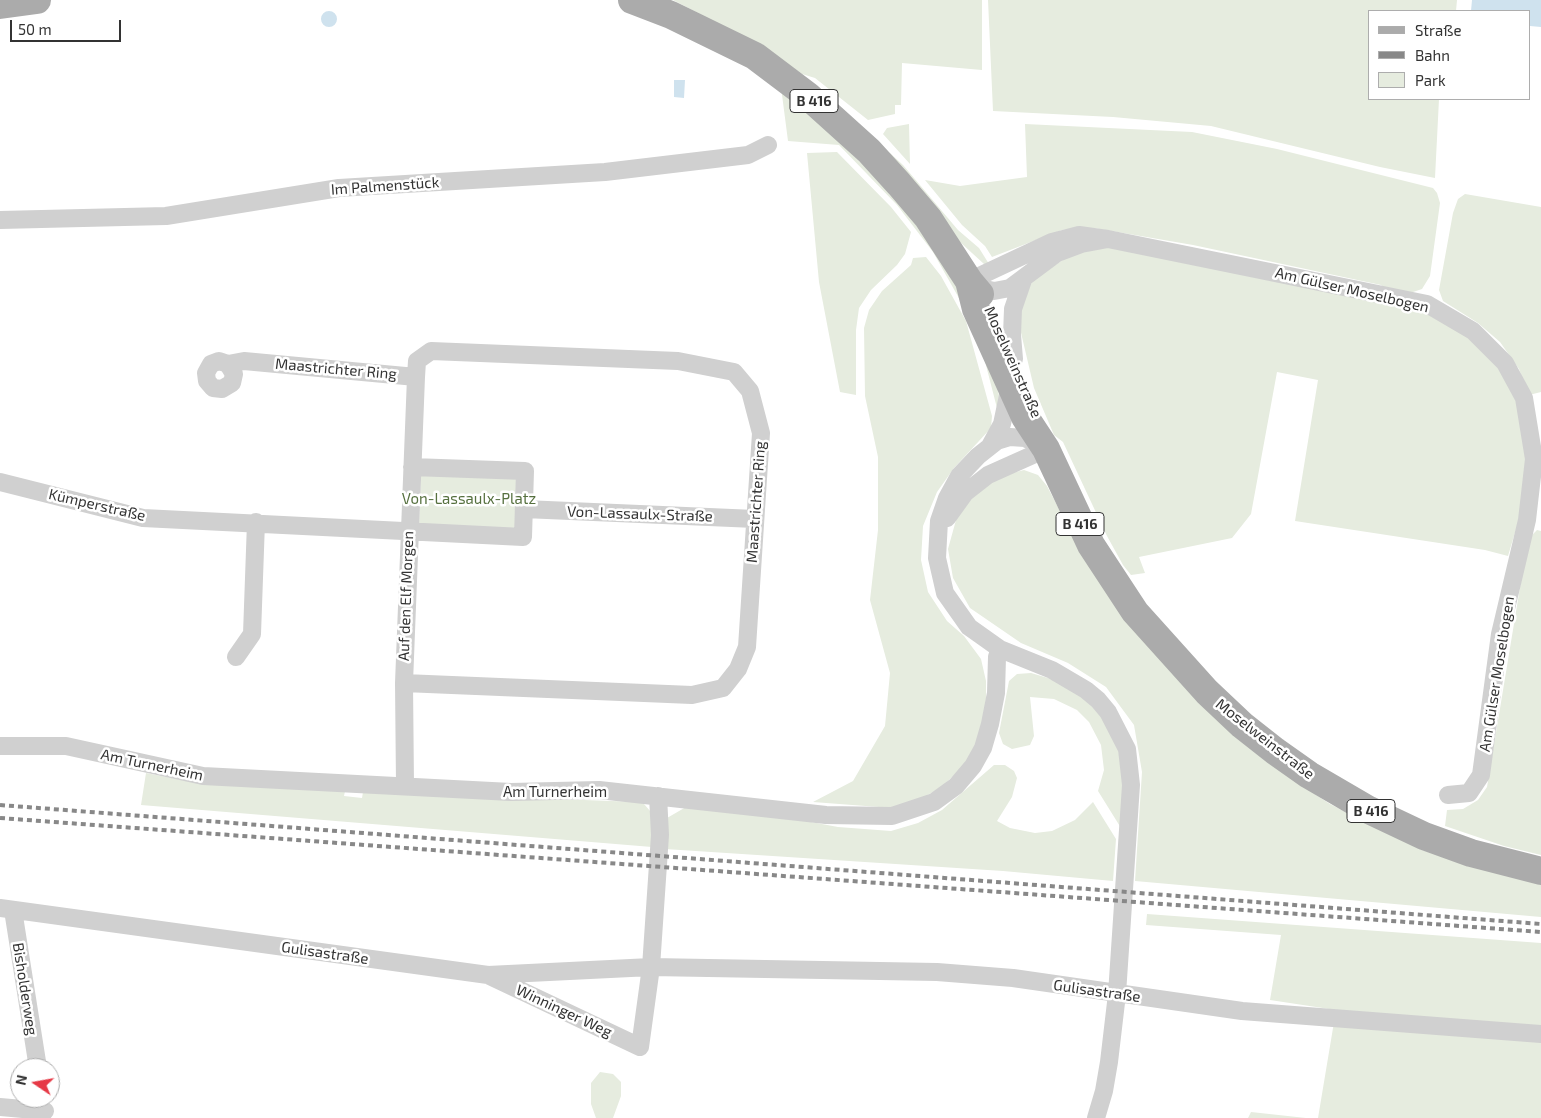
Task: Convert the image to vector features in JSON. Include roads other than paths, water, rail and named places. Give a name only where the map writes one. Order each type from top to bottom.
[{"type":"main road","points":[[0,5],[37,0]]},
{"type":"main road","name":"Moselweinstraße","points":[[632,0],[670,15],[755,56],[808,96],[868,151],[899,184],[937,231],[969,282],[976,309],[1037,412],[1046,449],[1091,545],[1135,612],[1207,692],[1242,725],[1309,775],[1391,821],[1471,853],[1541,871]]},
{"type":"street","name":"Im Palmenstück","points":[[0,220],[166,216],[339,188],[614,171],[748,155],[768,145]]},
{"type":"street","name":"Am Gülser Moselbogen","points":[[969,282],[1052,242],[1079,236],[1108,239],[1427,304],[1473,331],[1505,362],[1524,398],[1534,459],[1527,520],[1500,634],[1481,775],[1469,793],[1448,795]]},
{"type":"street","name":"Am Gülser Moselbogen","points":[[969,282],[981,288],[994,291],[1010,288],[1057,253],[1081,244],[1108,239]]},
{"type":"street","points":[[990,446],[1002,424],[1012,371],[1013,309],[1023,280]]},
{"type":"street","name":"Maastrichter Ring","points":[[228,364],[244,361],[416,377],[417,361],[431,351],[660,360],[734,372],[750,391],[761,433],[747,647],[738,669],[722,688],[692,695],[404,683]]},
{"type":"street","name":"Auf den Elf Morgen","points":[[405,785],[404,683],[408,532],[416,377]]},
{"type":"street","points":[[1046,449],[1020,437],[1005,438],[990,446],[969,466],[951,488],[943,508],[937,541],[938,569],[945,593],[952,606],[969,627],[1000,649],[1070,680],[1098,700],[1117,727],[1127,749],[1131,772],[1117,994],[1109,1062],[1104,1091],[1096,1118]]},
{"type":"street","points":[[937,541],[951,510],[975,485],[994,472],[1046,449]]},
{"type":"street","points":[[408,532],[523,537],[525,471],[412,467]]},
{"type":"street","name":"Kümperstraße","points":[[0,482],[144,518],[256,522],[408,532]]},
{"type":"street","name":"Von-Lassaulx-Straße","points":[[524,509],[755,519]]},
{"type":"street","points":[[236,657],[252,634],[256,522]]},
{"type":"street","name":"Am Turnerheim","points":[[0,746],[66,746],[202,776],[405,785],[511,792],[599,790],[853,817],[892,816],[934,802],[956,786],[979,757],[990,724],[996,693],[997,657],[1000,649]]},
{"type":"street","points":[[651,967],[655,884],[660,835],[658,796]]},
{"type":"street","name":"Gulisastraße","points":[[7,909],[488,975],[651,967],[937,972],[1013,978],[1242,1011],[1541,1034]]},
{"type":"street","name":"Bisholderweg","points":[[7,909],[36,1058]]},
{"type":"street","name":"Winninger Weg","points":[[488,975],[640,1047],[651,967]]},
{"type":"street","points":[[0,1107],[45,1109]]},
{"type":"water","points":[[1472,0],[1541,0],[1541,27],[1531,26],[1531,10],[1471,10]]},
{"type":"water","points":[[329,11],[335,13],[337,19],[335,25],[329,27],[323,25],[321,19],[323,13]]},
{"type":"water","points":[[674,80],[685,80],[684,98],[674,97]]},
{"type":"railway","points":[[0,805],[1541,924]]},
{"type":"railway","points":[[0,818],[1541,932]]},
{"type":"park label","name":"Von-Lassaulx-Platz","points":[[469,499]]}]
